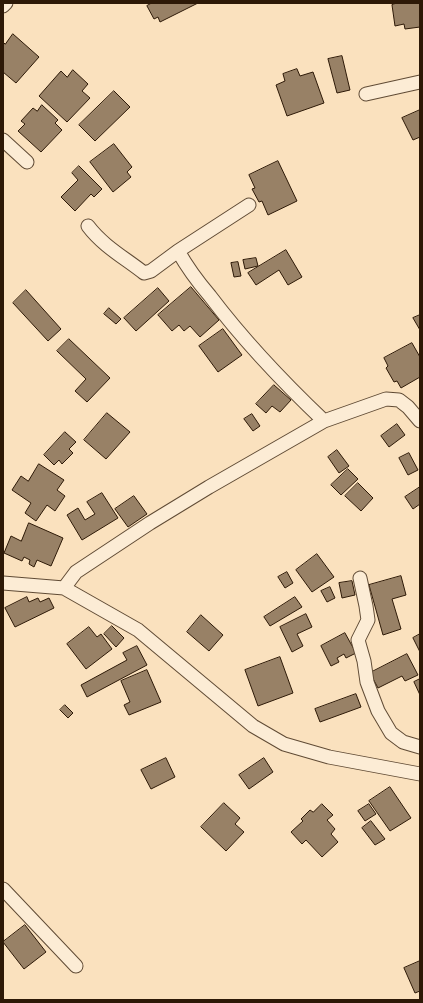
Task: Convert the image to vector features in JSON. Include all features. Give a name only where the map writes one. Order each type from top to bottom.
[{"type":"street","points":[[3,6],[6,3]]},
{"type":"street","points":[[366,94],[420,82]]},
{"type":"street","points":[[3,140],[28,162]]},
{"type":"street","points":[[88,226],[110,248],[144,273],[155,269],[178,251],[249,204]]},
{"type":"street","points":[[178,251],[186,265],[224,314],[282,381],[324,421]]},
{"type":"street","points":[[64,588],[76,572],[150,523],[209,487],[324,421],[386,399],[398,400],[408,407],[420,421]]},
{"type":"street","points":[[360,578],[368,620],[358,640],[364,661],[367,682],[378,711],[391,733],[403,742],[420,747]]},
{"type":"street","points":[[3,584],[64,588],[138,630],[253,726],[284,744],[329,757],[420,774]]},
{"type":"street","points":[[3,889],[76,966]]},
{"type":"building","points":[[152,3],[198,3],[160,22],[158,17],[154,19],[147,6]]},
{"type":"building","points":[[397,3],[420,3],[420,27],[405,29],[404,24],[395,26],[392,5]]},
{"type":"building","points":[[13,34],[39,57],[16,83],[3,72],[3,42],[5,44]]},
{"type":"building","points":[[342,56],[350,90],[337,93],[328,59]]},
{"type":"building","points":[[297,69],[300,76],[313,72],[324,103],[287,116],[276,85],[285,81],[283,74]]},
{"type":"building","points":[[73,70],[88,84],[82,91],[90,98],[67,122],[39,96],[61,71],[67,77]]},
{"type":"building","points":[[114,91],[130,107],[95,141],[79,125]]},
{"type":"building","points":[[42,105],[58,120],[55,123],[62,130],[41,152],[18,131],[25,124],[21,121],[33,108],[37,111]]},
{"type":"building","points":[[420,110],[420,137],[413,140],[402,118]]},
{"type":"building","points":[[114,144],[132,167],[127,172],[131,177],[113,192],[90,162]]},
{"type":"building","points":[[278,161],[297,201],[268,215],[262,201],[259,202],[252,189],[255,188],[249,175]]},
{"type":"building","points":[[79,166],[102,189],[94,197],[91,194],[75,211],[61,197],[78,180],[72,173]]},
{"type":"building","points":[[286,250],[302,277],[288,285],[279,270],[256,285],[248,273]]},
{"type":"building","points":[[256,258],[258,266],[245,269],[243,260]]},
{"type":"building","points":[[238,262],[241,276],[234,277],[231,263]]},
{"type":"building","points":[[191,287],[219,320],[200,337],[190,326],[184,331],[179,325],[172,331],[158,315]]},
{"type":"building","points":[[158,288],[169,301],[136,331],[124,318]]},
{"type":"building","points":[[26,290],[61,329],[48,341],[13,303]]},
{"type":"building","points":[[109,308],[121,319],[116,324],[104,314]]},
{"type":"building","points":[[420,315],[420,330],[413,318]]},
{"type":"building","points":[[223,329],[242,355],[218,372],[199,346]]},
{"type":"building","points":[[69,339],[110,378],[87,402],[75,391],[86,379],[57,351]]},
{"type":"building","points":[[412,343],[420,357],[420,377],[401,388],[397,381],[394,382],[386,368],[388,366],[384,358]]},
{"type":"building","points":[[274,385],[291,400],[280,412],[272,406],[266,413],[256,404]]},
{"type":"building","points":[[107,413],[130,432],[106,459],[84,440]]},
{"type":"building","points":[[252,414],[260,426],[253,431],[244,419]]},
{"type":"building","points":[[397,424],[405,435],[389,447],[381,436]]},
{"type":"building","points":[[65,432],[76,442],[69,449],[73,453],[62,464],[59,460],[54,465],[44,455]]},
{"type":"building","points":[[337,450],[349,466],[339,473],[328,457]]},
{"type":"building","points":[[409,453],[418,470],[408,475],[399,458]]},
{"type":"building","points":[[39,464],[64,480],[57,490],[65,496],[55,511],[47,505],[36,521],[25,513],[31,503],[12,490],[21,476],[28,481]]},
{"type":"building","points":[[348,469],[358,479],[341,495],[331,485]]},
{"type":"building","points":[[358,483],[373,498],[361,511],[345,496]]},
{"type":"building","points":[[420,487],[420,504],[413,509],[405,497]]},
{"type":"building","points":[[102,493],[118,518],[82,540],[67,515],[78,508],[85,520],[95,514],[87,502]]},
{"type":"building","points":[[134,496],[147,514],[128,527],[115,509]]},
{"type":"building","points":[[29,523],[63,538],[51,566],[37,560],[34,567],[29,564],[30,560],[24,557],[22,561],[4,553],[11,536],[21,541]]},
{"type":"building","points":[[317,554],[334,577],[312,592],[296,570]]},
{"type":"building","points":[[287,572],[293,583],[285,588],[278,577]]},
{"type":"building","points":[[401,576],[406,595],[392,599],[401,629],[383,635],[369,585]]},
{"type":"building","points":[[352,581],[355,595],[342,598],[339,583]]},
{"type":"building","points":[[330,587],[335,598],[327,602],[321,591]]},
{"type":"building","points":[[27,597],[29,602],[38,598],[40,602],[49,598],[54,608],[15,627],[5,608]]},
{"type":"building","points":[[295,597],[302,607],[270,626],[264,617]]},
{"type":"building","points":[[306,614],[312,627],[297,634],[303,646],[292,652],[280,627]]},
{"type":"building","points":[[201,615],[223,635],[209,651],[187,632]]},
{"type":"building","points":[[112,626],[124,638],[116,647],[104,634]]},
{"type":"building","points":[[89,627],[97,637],[101,634],[112,649],[86,669],[67,644]]},
{"type":"building","points":[[345,633],[356,653],[346,658],[344,654],[337,658],[339,662],[331,666],[321,646]]},
{"type":"building","points":[[420,634],[420,652],[413,638]]},
{"type":"building","points":[[137,646],[147,665],[87,697],[81,685],[127,660],[123,653]]},
{"type":"building","points":[[407,654],[418,675],[405,681],[402,676],[378,688],[370,673]]},
{"type":"building","points":[[280,657],[293,693],[258,706],[245,670]]},
{"type":"building","points":[[147,670],[161,702],[129,715],[124,705],[130,702],[121,681]]},
{"type":"building","points":[[420,679],[420,695],[414,682]]},
{"type":"building","points":[[356,694],[361,707],[320,722],[315,709]]},
{"type":"building","points":[[65,705],[73,713],[68,718],[60,710]]},
{"type":"building","points":[[166,758],[175,777],[151,789],[141,770]]},
{"type":"building","points":[[264,758],[273,772],[249,789],[239,775]]},
{"type":"building","points":[[390,787],[411,818],[390,831],[369,801]]},
{"type":"building","points":[[224,803],[240,818],[235,824],[244,832],[226,851],[201,827]]},
{"type":"building","points":[[322,804],[333,815],[327,820],[335,829],[331,834],[338,842],[322,857],[306,840],[302,844],[291,832],[303,821],[301,819],[310,810],[313,812]]},
{"type":"building","points":[[369,804],[376,814],[365,821],[358,811]]},
{"type":"building","points":[[371,821],[385,839],[375,845],[362,828]]},
{"type":"building","points":[[25,925],[46,952],[24,969],[3,942]]},
{"type":"building","points":[[420,961],[420,991],[415,993],[404,968]]}]
